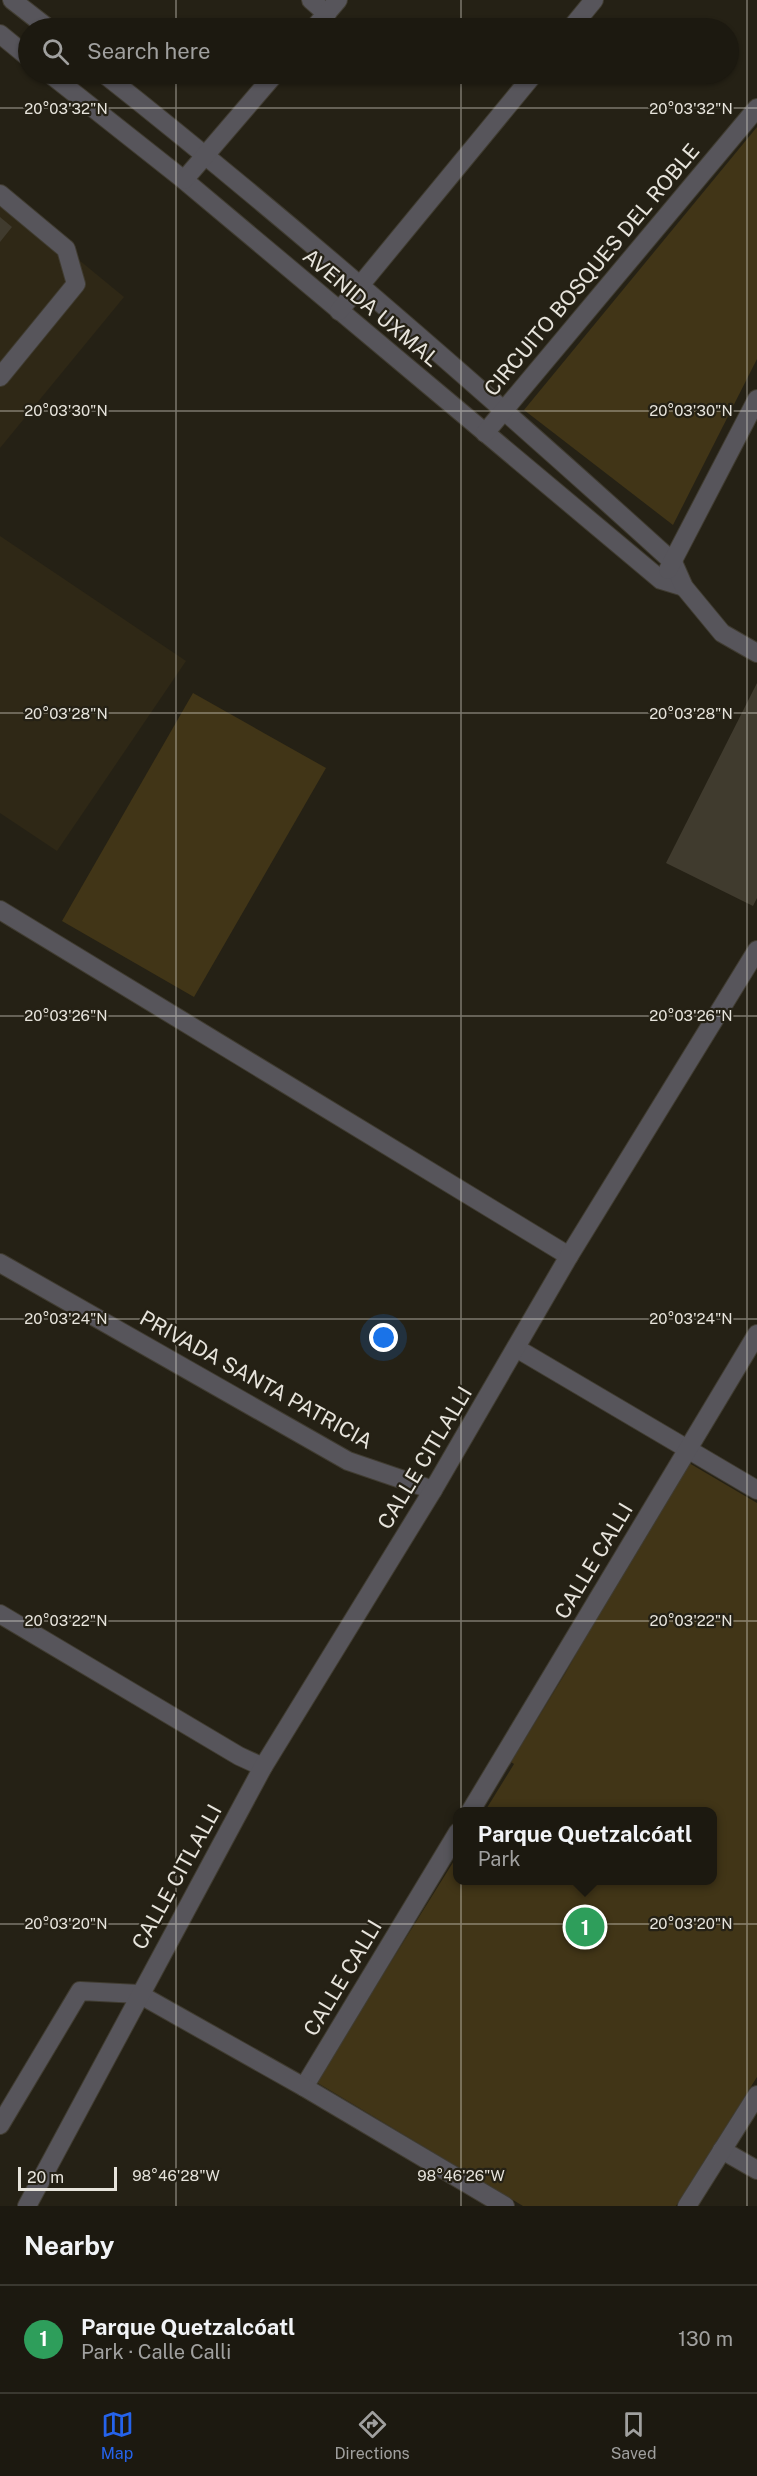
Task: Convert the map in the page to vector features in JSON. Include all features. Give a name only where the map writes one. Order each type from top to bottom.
[{"type":"street","points":[[12,0],[35,18]]},
{"type":"street","points":[[311,0],[333,7]]},
{"type":"street","points":[[579,18],[594,0]]},
{"type":"street","points":[[0,34],[18,49]]},
{"type":"street","name":"AVENIDA UXMAL","points":[[63,84],[184,180],[661,580]]},
{"type":"street","name":"AVENIDA UXMAL","points":[[117,84],[205,154],[504,409],[674,562]]},
{"type":"street","points":[[184,180],[266,84]]},
{"type":"street","points":[[339,311],[526,84]]},
{"type":"street","name":"CIRCUITO BOSQUES DEL ROBLE","points":[[485,433],[757,108]]},
{"type":"street","points":[[0,194],[66,249],[76,284],[0,377]]},
{"type":"street","points":[[684,587],[661,580],[674,562],[757,399]]},
{"type":"street","points":[[674,562],[684,587],[722,633],[757,653]]},
{"type":"street","points":[[0,910],[570,1256]]},
{"type":"street","name":"CALLE CITLALLI","points":[[27,2206],[263,1767],[433,1490],[570,1256],[757,950]]},
{"type":"street","name":"PRIVADA SANTA PATRICIA","points":[[0,1263],[348,1461],[433,1490]]},
{"type":"street","name":"CALLE CALLI","points":[[473,1807],[757,1334]]},
{"type":"street","points":[[516,1348],[757,1490]]},
{"type":"street","points":[[0,1614],[239,1756],[263,1767]]},
{"type":"street","name":"CALLE CALLI","points":[[304,2087],[453,1840]]},
{"type":"street","points":[[0,2125],[80,1991],[139,1994],[304,2087],[505,2206]]},
{"type":"street","points":[[687,2206],[757,2095]]},
{"type":"street","points":[[722,2150],[757,2170]]},
{"type":"shaded area","points":[[757,127],[757,359],[673,525],[524,410]]},
{"type":"shaded area","points":[[0,195],[124,297],[0,448]]},
{"type":"shaded area","points":[[0,536],[186,661],[57,851],[0,813]]},
{"type":"shaded area","points":[[193,693],[326,768],[194,997],[62,921]]},
{"type":"shaded area","points":[[689,1463],[757,1503],[757,2077],[676,2206],[523,2206],[316,2082],[453,1862],[453,1885],[717,1885],[717,1807],[487,1807],[514,1764],[511,1762],[566,1672],[672,1483]]},
{"type":"building","points":[[0,217],[12,227],[0,242]]},
{"type":"building","points":[[757,683],[757,898],[753,906],[666,863]]},
{"type":"place","name":"Parque Quetzalcóatl","points":[[585,1927]]}]
